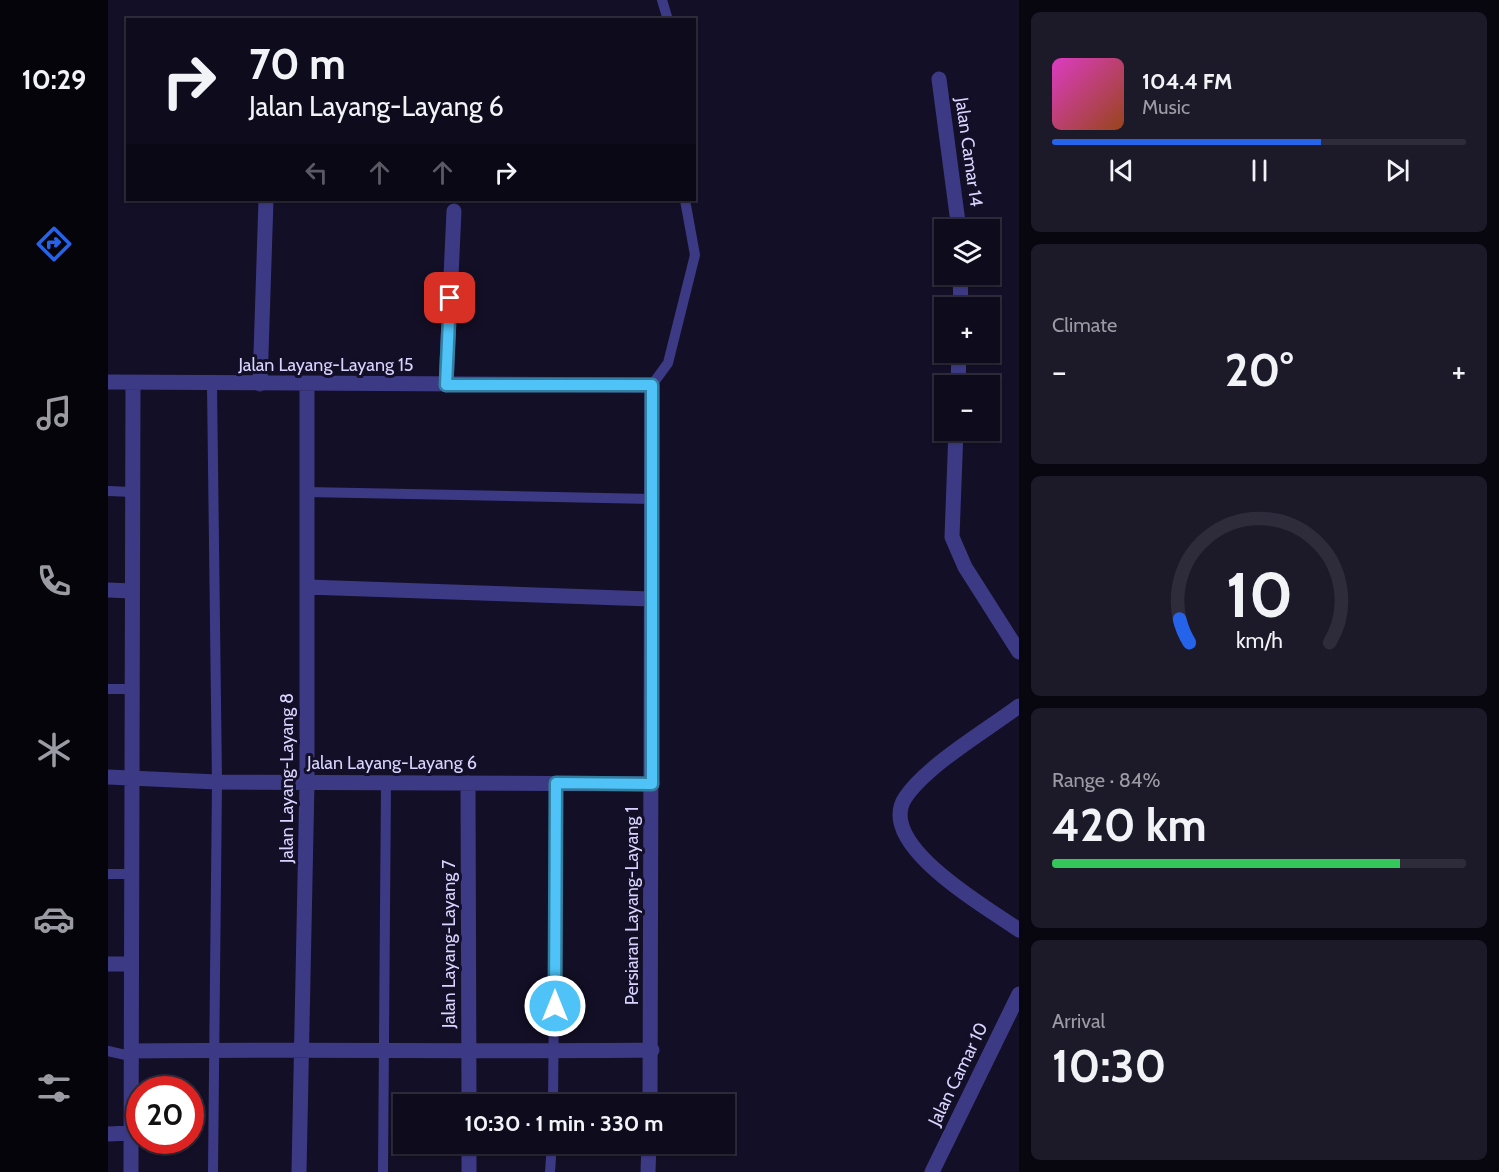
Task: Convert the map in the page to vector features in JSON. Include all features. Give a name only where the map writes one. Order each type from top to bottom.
[{"type":"street","name":"Jalan Camar 14","points":[[939,79],[958,219]]},
{"type":"street","points":[[260,384],[266,201]]},
{"type":"street","points":[[446,385],[454,211]]},
{"type":"street","name":"Jalan Layang-Layang 15","points":[[108,382],[212,385],[652,385]]},
{"type":"street","points":[[131,1076],[133,383]]},
{"type":"street","name":"Jalan Layang-Layang 8","points":[[299,1172],[307,782],[307,384]]},
{"type":"street","name":"Persiaran Layang-Layang 1","points":[[650,1094],[652,385]]},
{"type":"street","points":[[956,441],[952,537],[965,567],[1019,652]]},
{"type":"street","points":[[307,587],[650,599]]},
{"type":"street","points":[[108,590],[132,591]]},
{"type":"street","points":[[1019,706],[933,769],[904,799],[900,821],[914,846],[943,878],[1019,930]]},
{"type":"street","name":"Jalan Layang-Layang 6","points":[[108,777],[217,782],[652,784]]},
{"type":"street","name":"Jalan Layang-Layang 7","points":[[468,783],[469,1094]]},
{"type":"street","points":[[108,964],[131,964]]},
{"type":"street","name":"Jalan Camar 10","points":[[932,1172],[1019,994]]},
{"type":"street","points":[[131,1053],[302,1049],[469,1052],[652,1050]]},
{"type":"street","points":[[108,1134],[126,1133]]},
{"type":"street","points":[[131,1154],[131,1172]]},
{"type":"street","points":[[469,1154],[469,1172]]},
{"type":"street","points":[[648,1172],[649,1154]]},
{"type":"lane","points":[[662,0],[667,18]]},
{"type":"lane","points":[[652,385],[668,363],[695,255],[685,201]]},
{"type":"lane","points":[[212,385],[217,782],[213,1172]]},
{"type":"lane","points":[[108,491],[132,492]]},
{"type":"lane","points":[[307,492],[652,499]]},
{"type":"lane","points":[[108,689],[131,689]]},
{"type":"lane","points":[[383,1172],[386,782]]},
{"type":"lane","points":[[553,1094],[556,783]]},
{"type":"lane","points":[[108,874],[132,874]]},
{"type":"lane","points":[[108,1051],[131,1053]]},
{"type":"lane","points":[[550,1172],[551,1154]]},
{"type":"route","points":[[450,298],[446,385],[652,385],[650,599],[652,784],[556,783],[555,1006]]}]
